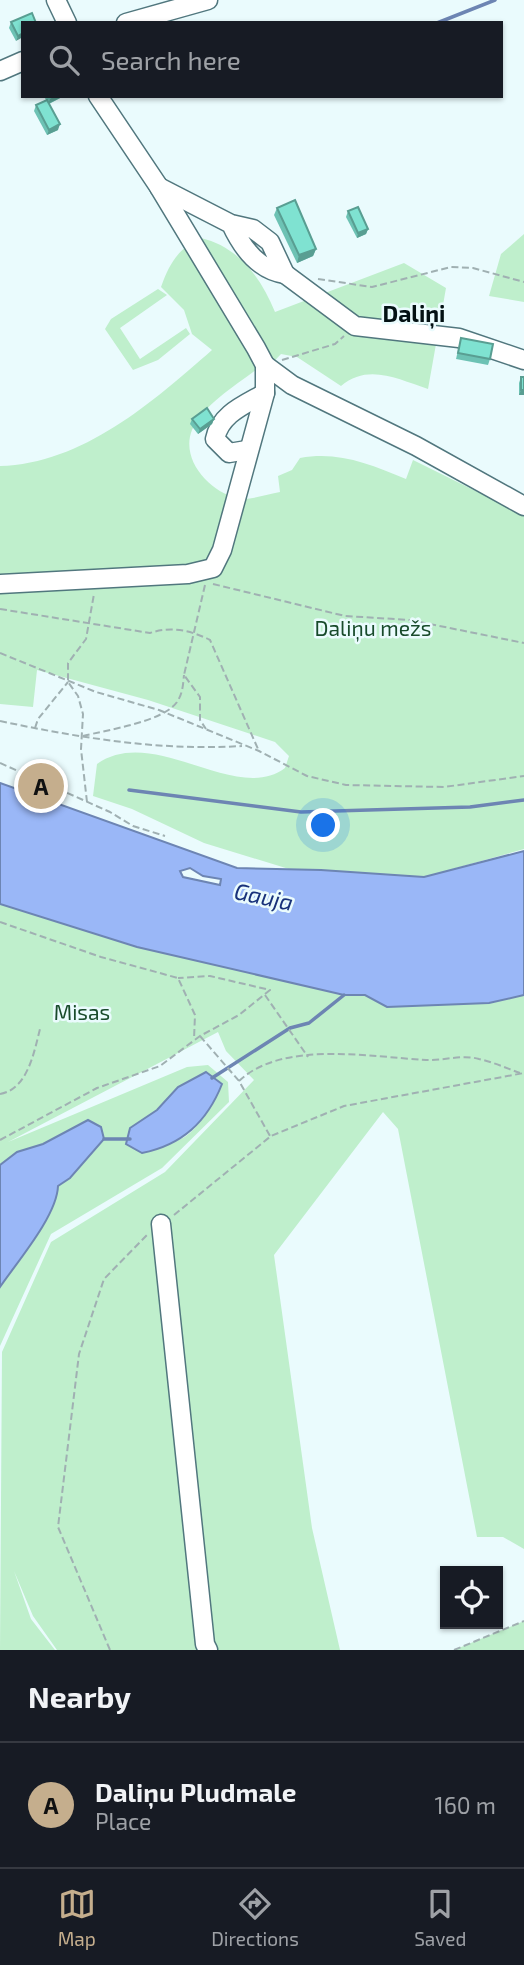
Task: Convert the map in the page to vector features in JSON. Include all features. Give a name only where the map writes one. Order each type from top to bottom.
[{"type":"street","points":[[56,0],[66,21]]},
{"type":"street","points":[[133,21],[208,0]]},
{"type":"street","points":[[0,71],[21,62]]},
{"type":"street","points":[[99,98],[159,187],[265,365],[292,385],[416,446],[524,506]]},
{"type":"street","points":[[159,187],[231,224],[253,229],[270,242],[285,274],[355,326],[459,338],[524,360]]},
{"type":"street","points":[[0,584],[188,574],[213,568],[222,550],[247,450],[265,393],[265,365]]},
{"type":"street","points":[[247,450],[229,453],[215,439],[217,426],[232,412],[265,393]]},
{"type":"street","points":[[161,1224],[205,1644],[208,1650]]},
{"type":"path","points":[[310,278],[372,287],[451,267],[473,268],[524,282]]},
{"type":"path","points":[[265,365],[335,344],[355,326]]},
{"type":"path","points":[[87,802],[83,714],[78,696],[68,682],[68,663],[86,639],[94,607],[94,577]]},
{"type":"path","points":[[82,736],[165,713],[176,703],[182,691],[206,582],[345,616],[410,620],[524,643]]},
{"type":"path","points":[[0,609],[89,626],[150,634],[165,628],[195,632],[210,639],[259,751]]},
{"type":"path","points":[[0,653],[68,682],[165,713],[259,751],[307,776],[346,785],[444,787],[524,776]]},
{"type":"path","points":[[184,675],[200,697],[200,720],[207,731]]},
{"type":"path","points":[[35,728],[38,719],[68,682]]},
{"type":"path","points":[[0,721],[143,746],[245,746]]},
{"type":"path","points":[[0,763],[133,826],[166,836]]},
{"type":"path","points":[[0,922],[101,957],[178,978],[210,976],[270,990],[239,1015],[200,1036],[160,1066],[97,1088],[0,1140]]},
{"type":"path","points":[[178,978],[195,1014],[194,1040]]},
{"type":"path","points":[[264,995],[308,1057]]},
{"type":"path","points":[[0,1094],[9,1093],[32,1065],[40,1029]]},
{"type":"path","points":[[200,1036],[239,1081],[271,1136]]},
{"type":"path","points":[[239,1081],[253,1067],[350,1053],[426,1060],[477,1058],[522,1073]]},
{"type":"path","points":[[110,1650],[58,1527],[79,1354],[104,1279],[144,1237],[223,1178],[271,1136],[344,1106],[522,1073]]},
{"type":"path","points":[[454,1650],[524,1621]]},
{"type":"green space","points":[[524,234],[524,302],[489,296],[501,254]]},
{"type":"green space","name":"Daliņu mežs","points":[[201,238],[227,249],[247,266],[263,287],[275,312],[404,263],[446,288],[428,389],[372,374],[351,379],[341,386],[297,357],[281,354],[266,370],[262,365],[205,411],[192,430],[190,452],[200,473],[208,482],[227,495],[242,499],[280,492],[278,476],[292,470],[300,458],[341,458],[406,479],[413,460],[524,515],[524,849],[424,877],[289,869],[204,843],[132,809],[93,796],[97,764],[119,754],[144,753],[243,777],[265,777],[285,768],[289,756],[275,742],[148,700],[37,670],[33,707],[0,704],[0,466],[30,463],[88,442],[141,409],[212,350],[192,334],[184,310],[161,287],[176,257],[187,246]]},
{"type":"green space","points":[[158,289],[167,295],[120,328],[140,359],[186,328],[190,334],[158,360],[133,370],[105,329],[111,319]]},
{"type":"green space","name":"Misas","points":[[0,904],[344,995],[365,995],[387,1007],[489,1003],[524,995],[524,1549],[503,1537],[477,1537],[398,1129],[383,1112],[274,1255],[312,1528],[340,1650],[57,1650],[33,1616],[14,1571],[31,1619],[55,1650],[0,1650],[2,1352],[51,1242],[165,1172],[254,1080],[226,1051],[218,1032],[8,1142],[187,1067],[208,1065],[228,1082],[229,1102],[162,1168],[51,1234],[0,1346],[0,1287],[47,1216],[58,1186],[70,1178],[75,1169],[91,1155],[88,1120],[43,1144],[17,1152],[0,1165]],"holes":[[[178,1087],[215,1100],[198,1124],[181,1139],[147,1146],[126,1144],[130,1128],[157,1110]]]},
{"type":"green space","points":[[524,1621],[524,1650],[454,1650]]},
{"type":"water","name":"Gauja","points":[[0,783],[237,868],[424,877],[524,851],[524,995],[489,1003],[387,1007],[365,995],[344,995],[137,947],[0,904]],"holes":[[[190,868],[203,876],[221,879],[220,885],[183,877],[180,871]]]},
{"type":"water","points":[[206,1072],[222,1084],[209,1110],[191,1130],[169,1144],[142,1153],[126,1144],[130,1128],[157,1110],[178,1087]]},
{"type":"water","points":[[88,1120],[101,1127],[104,1139],[70,1178],[58,1186],[56,1198],[44,1225],[0,1287],[0,1165],[17,1152],[43,1144]]},
{"type":"building","points":[[32,13],[35,21],[21,21],[21,34],[18,36],[11,22]]},
{"type":"building","points":[[47,100],[60,124],[49,130],[36,105]]},
{"type":"building","points":[[295,200],[316,249],[299,255],[277,208]]},
{"type":"building","points":[[358,207],[368,229],[358,233],[348,211]]},
{"type":"building","points":[[461,338],[493,344],[490,359],[458,353]]},
{"type":"building","points":[[521,377],[524,377],[524,390],[521,390]]},
{"type":"building","points":[[207,408],[214,419],[200,429],[192,419]]},
{"type":"waterway","points":[[442,21],[495,0]]},
{"type":"waterway","points":[[129,790],[301,812],[470,807],[524,800]]},
{"type":"waterway","points":[[212,1078],[290,1028],[309,1023],[344,995]]},
{"type":"waterway","points":[[104,1139],[130,1139]]},
{"type":"place","name":"Daliņu Pludmale","points":[[41,786]]},
{"type":"district","name":"Daliņi","points":[[414,313]]}]
